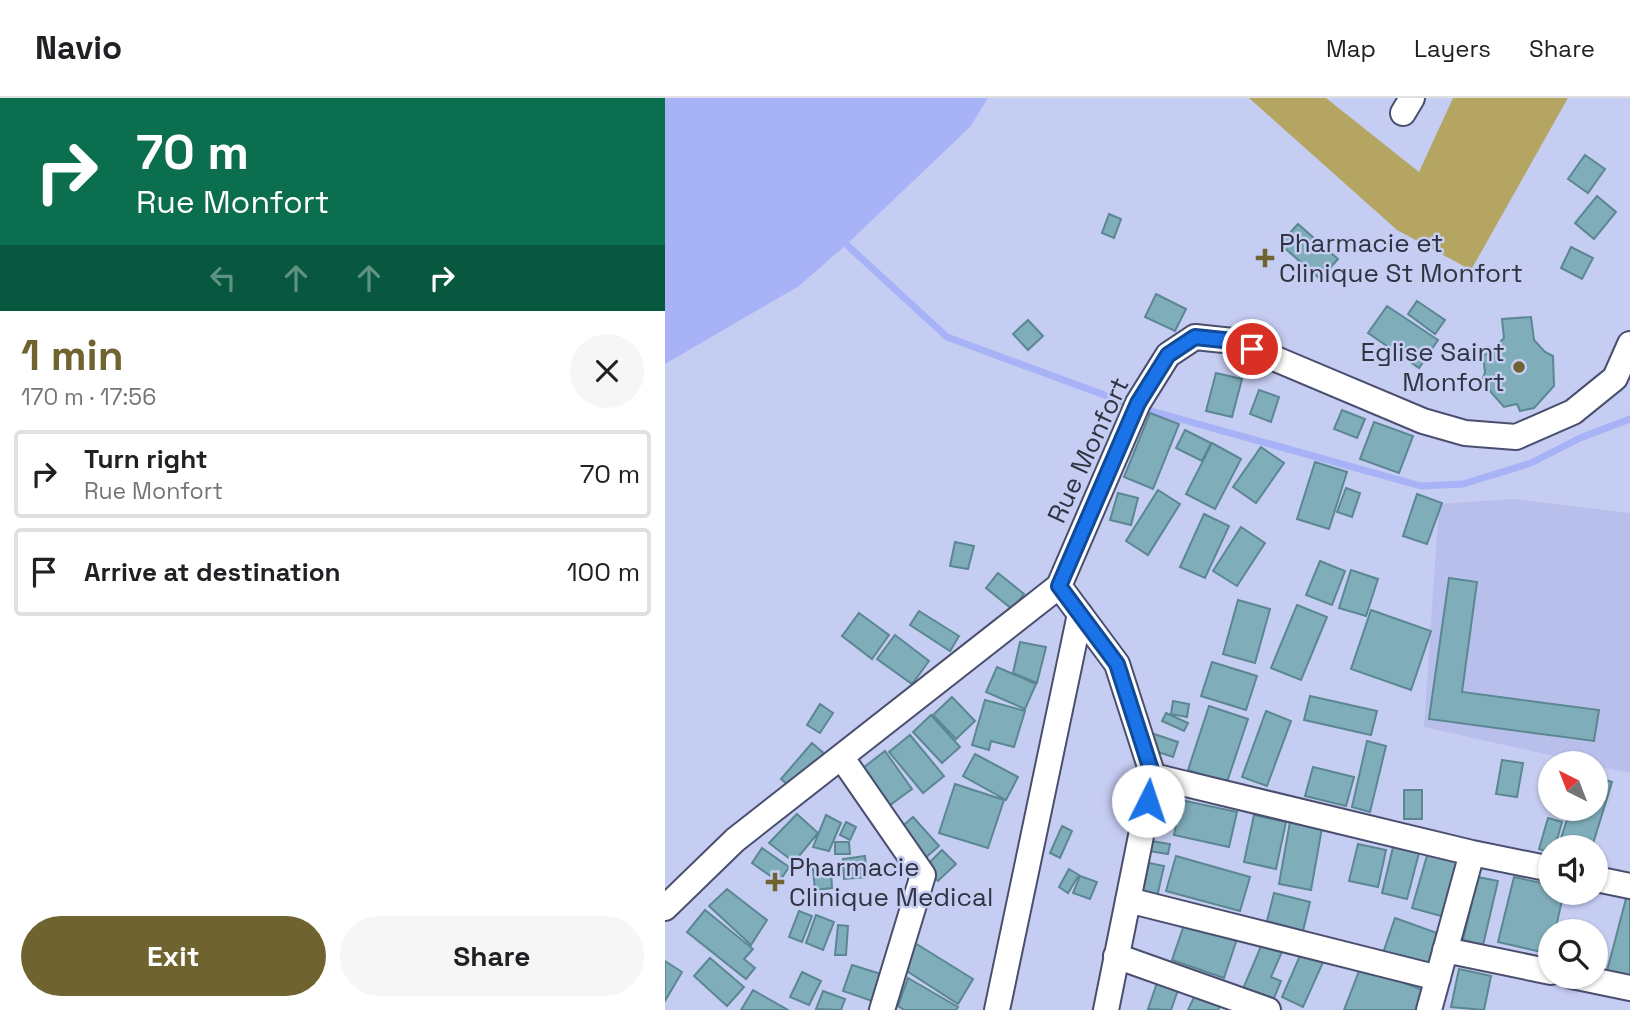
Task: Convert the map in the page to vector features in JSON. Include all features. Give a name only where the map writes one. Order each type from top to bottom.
[{"type":"street","name":"Rue Monfort","points":[[665,908],[735,840],[1059,586],[1138,403],[1168,355],[1195,337],[1233,341],[1423,421],[1465,433],[1516,438],[1573,412],[1623,378],[1630,344]]},
{"type":"street","points":[[1059,586],[1117,664],[1153,776],[1106,1010]]},
{"type":"street","points":[[997,1010],[1080,614]]},
{"type":"street","points":[[842,758],[923,875],[882,1010]]},
{"type":"street","points":[[1153,776],[1538,866]]},
{"type":"street","points":[[1429,1010],[1472,853]]},
{"type":"street","points":[[1608,881],[1630,886]]},
{"type":"street","points":[[1128,900],[1437,978]]},
{"type":"street","points":[[1445,950],[1538,969]]},
{"type":"street","points":[[1116,957],[1268,1010]]},
{"type":"street","points":[[1608,984],[1630,989]]},
{"type":"shaded area","points":[[665,98],[988,98],[970,127],[799,286],[665,364]]},
{"type":"shaded area","points":[[1249,98],[1326,98],[1419,172],[1453,98],[1568,98],[1471,270],[1397,230]]},
{"type":"shaded area","points":[[1513,499],[1630,513],[1630,773],[1608,768],[1608,751],[1538,752],[1424,727],[1439,504]]},
{"type":"building","points":[[1585,155],[1605,169],[1588,193],[1568,179]]},
{"type":"building","points":[[1597,196],[1616,212],[1594,239],[1575,223]]},
{"type":"building","points":[[1109,214],[1121,219],[1114,238],[1102,233]]},
{"type":"building","points":[[1298,224],[1338,259],[1320,279],[1280,244]]},
{"type":"building","points":[[1571,247],[1593,258],[1582,279],[1561,268]]},
{"type":"building","points":[[1156,294],[1186,309],[1175,331],[1145,317]]},
{"type":"building","points":[[1417,301],[1445,320],[1435,334],[1408,314]]},
{"type":"building","points":[[1387,306],[1438,340],[1419,368],[1368,333]]},
{"type":"building","name":"Eglise Saint Monfort","points":[[1531,317],[1534,340],[1553,356],[1554,386],[1534,408],[1520,411],[1517,404],[1504,407],[1482,382],[1485,372],[1483,356],[1504,338],[1502,319]]},
{"type":"building","points":[[1028,320],[1043,336],[1028,350],[1013,334]]},
{"type":"building","points":[[1216,373],[1242,379],[1232,417],[1206,411]]},
{"type":"building","points":[[1259,390],[1279,397],[1271,422],[1250,414]]},
{"type":"building","points":[[1342,410],[1365,419],[1357,438],[1334,429]]},
{"type":"building","points":[[1150,413],[1179,424],[1153,489],[1124,477]]},
{"type":"building","points":[[1374,422],[1413,436],[1399,473],[1360,459]]},
{"type":"building","points":[[1185,430],[1211,443],[1202,461],[1176,448]]},
{"type":"building","points":[[1212,443],[1241,459],[1215,509],[1186,494]]},
{"type":"building","points":[[1261,447],[1284,463],[1256,503],[1233,487]]},
{"type":"building","points":[[1315,462],[1347,472],[1329,529],[1297,519]]},
{"type":"building","points":[[1346,488],[1360,493],[1352,517],[1337,512]]},
{"type":"building","points":[[1158,490],[1180,504],[1148,555],[1126,541]]},
{"type":"building","points":[[1118,493],[1138,498],[1131,525],[1110,520]]},
{"type":"building","points":[[1417,494],[1442,503],[1427,544],[1403,536]]},
{"type":"building","points":[[1204,514],[1229,526],[1205,578],[1180,567]]},
{"type":"building","points":[[1241,527],[1265,543],[1237,586],[1213,571]]},
{"type":"building","points":[[955,542],[974,546],[968,569],[950,566]]},
{"type":"building","points":[[1320,561],[1345,571],[1332,605],[1306,595]]},
{"type":"building","points":[[1351,570],[1378,579],[1366,616],[1339,608]]},
{"type":"building","points":[[998,573],[1024,594],[1012,609],[986,588]]},
{"type":"building","points":[[1449,578],[1477,582],[1462,692],[1599,710],[1594,741],[1429,719]]},
{"type":"building","points":[[1238,600],[1270,609],[1255,663],[1223,654]]},
{"type":"building","points":[[1297,605],[1327,617],[1301,680],[1271,668]]},
{"type":"building","points":[[1371,610],[1431,631],[1411,690],[1351,669]]},
{"type":"building","points":[[919,611],[959,636],[950,651],[910,625]]},
{"type":"building","points":[[859,613],[889,635],[872,659],[842,636]]},
{"type":"building","points":[[895,635],[929,661],[912,684],[877,659]]},
{"type":"building","points":[[1020,642],[1046,647],[1037,683],[1013,673]]},
{"type":"building","points":[[1212,662],[1257,676],[1246,710],[1201,696]]},
{"type":"building","points":[[997,667],[1036,684],[1025,709],[986,692]]},
{"type":"building","points":[[1310,696],[1377,711],[1371,735],[1304,720]]},
{"type":"building","points":[[952,697],[975,721],[956,739],[933,715]]},
{"type":"building","points":[[985,700],[1025,711],[1014,747],[991,741],[989,750],[972,745]]},
{"type":"building","points":[[1173,701],[1189,704],[1187,717],[1171,714]]},
{"type":"building","points":[[820,704],[833,713],[820,733],[807,725]]},
{"type":"building","points":[[1209,706],[1248,719],[1227,782],[1188,770]]},
{"type":"building","points":[[1266,711],[1291,721],[1267,786],[1242,777]]},
{"type":"building","points":[[1166,713],[1188,723],[1184,731],[1162,721]]},
{"type":"building","points":[[931,715],[960,747],[942,763],[913,732]]},
{"type":"building","points":[[1151,733],[1178,742],[1173,757],[1146,748]]},
{"type":"building","points":[[910,735],[944,776],[923,793],[889,752]]},
{"type":"building","points":[[1367,741],[1386,746],[1370,812],[1352,807]]},
{"type":"building","points":[[812,743],[826,755],[795,791],[781,779]]},
{"type":"building","points":[[885,751],[912,789],[886,808],[859,771]]},
{"type":"building","points":[[975,754],[1018,777],[1006,800],[963,776]]},
{"type":"building","points":[[1502,760],[1523,763],[1517,797],[1496,794]]},
{"type":"building","points":[[1313,767],[1354,777],[1346,806],[1305,796]]},
{"type":"building","points":[[955,784],[1004,800],[988,848],[939,833]]},
{"type":"building","points":[[1404,790],[1422,790],[1422,819],[1404,819]]},
{"type":"building","points":[[1181,800],[1237,812],[1229,847],[1174,835]]},
{"type":"building","points":[[797,814],[818,833],[794,862],[769,843]]},
{"type":"building","points":[[826,815],[841,823],[829,851],[813,847]]},
{"type":"building","points":[[1254,815],[1286,822],[1276,869],[1244,862]]},
{"type":"building","points":[[913,817],[939,846],[924,859],[898,830]]},
{"type":"building","points":[[1547,821],[1562,822],[1558,835],[1543,835]]},
{"type":"building","points":[[1567,821],[1600,821],[1596,835],[1562,835]]},
{"type":"building","points":[[846,822],[856,827],[850,840],[840,835]]},
{"type":"building","points":[[1290,822],[1322,828],[1311,890],[1279,884]]},
{"type":"building","points":[[1062,826],[1072,831],[1060,858],[1050,853]]},
{"type":"building","points":[[1145,840],[1170,844],[1168,854],[1143,850]]},
{"type":"building","points":[[835,842],[849,842],[850,854],[835,854]]},
{"type":"building","points":[[1358,844],[1386,850],[1378,887],[1349,881]]},
{"type":"building","points":[[1393,847],[1419,853],[1407,899],[1382,893]]},
{"type":"building","points":[[762,848],[789,867],[779,882],[752,863]]},
{"type":"building","points":[[942,850],[956,864],[938,881],[924,868]]},
{"type":"building","points":[[1428,852],[1462,862],[1445,917],[1412,908]]},
{"type":"building","points":[[865,856],[867,877],[844,879],[843,859]]},
{"type":"building","points":[[1176,856],[1250,877],[1240,911],[1166,891]]},
{"type":"building","points":[[1149,863],[1164,866],[1157,897],[1142,894]]},
{"type":"building","points":[[831,867],[832,888],[815,890],[813,869]]},
{"type":"building","points":[[1069,869],[1079,875],[1068,893],[1059,887]]},
{"type":"building","points":[[1080,876],[1097,882],[1090,899],[1073,893]]},
{"type":"building","points":[[1478,877],[1498,881],[1483,945],[1463,940]]},
{"type":"building","points":[[1514,877],[1538,882],[1538,905],[1561,905],[1558,919],[1538,919],[1538,951],[1498,942]]},
{"type":"building","points":[[727,889],[767,920],[751,945],[709,906]]},
{"type":"building","points":[[1630,891],[1630,977],[1608,971]]},
{"type":"building","points":[[1274,893],[1310,902],[1303,931],[1267,921]]},
{"type":"building","points":[[705,910],[753,949],[744,959],[755,968],[746,979],[687,932]]},
{"type":"building","points":[[799,911],[812,916],[802,942],[789,937]]},
{"type":"building","points":[[816,915],[834,922],[823,950],[806,943]]},
{"type":"building","points":[[1395,918],[1440,934],[1429,968],[1383,953]]},
{"type":"building","points":[[1185,922],[1237,939],[1224,978],[1172,960]]},
{"type":"building","points":[[838,925],[848,926],[846,955],[835,955]]},
{"type":"building","points":[[1264,939],[1284,947],[1271,977],[1281,981],[1270,1008],[1240,996]]},
{"type":"building","points":[[915,943],[973,979],[958,1004],[907,971]]},
{"type":"building","points":[[1302,951],[1324,960],[1303,1007],[1282,997]]},
{"type":"building","points":[[710,958],[744,987],[727,1006],[694,976]]},
{"type":"building","points":[[665,961],[682,972],[665,1001]]},
{"type":"building","points":[[852,965],[884,975],[875,1002],[843,991]]},
{"type":"building","points":[[1361,966],[1425,991],[1418,1010],[1344,1010]]},
{"type":"building","points":[[1459,969],[1491,976],[1484,1010],[1451,1007]]},
{"type":"building","points":[[802,972],[821,981],[809,1005],[790,997]]},
{"type":"building","points":[[908,978],[958,1007],[956,1010],[904,1010],[898,1006]]},
{"type":"building","points":[[1158,980],[1179,987],[1171,1010],[1148,1009]]},
{"type":"building","points":[[753,990],[788,1010],[741,1010]]},
{"type":"building","points":[[823,991],[845,999],[841,1010],[816,1009]]},
{"type":"building","points":[[1196,993],[1221,1004],[1218,1010],[1188,1010]]},
{"type":"waterway","points":[[848,246],[947,337],[1137,407],[1421,486],[1463,484],[1531,463],[1580,438],[1630,419]]},
{"type":"place","name":"Pharmacie et Clinique St Monfort","points":[[1265,258]]},
{"type":"place","name":"Eglise Saint Monfort","points":[[1519,367]]},
{"type":"place","name":"Pharmacie Clinique Medical","points":[[775,882]]},
{"type":"route","points":[[1148,801],[1153,776],[1117,664],[1059,586],[1138,403],[1168,355],[1195,337],[1233,341],[1252,349]]}]
